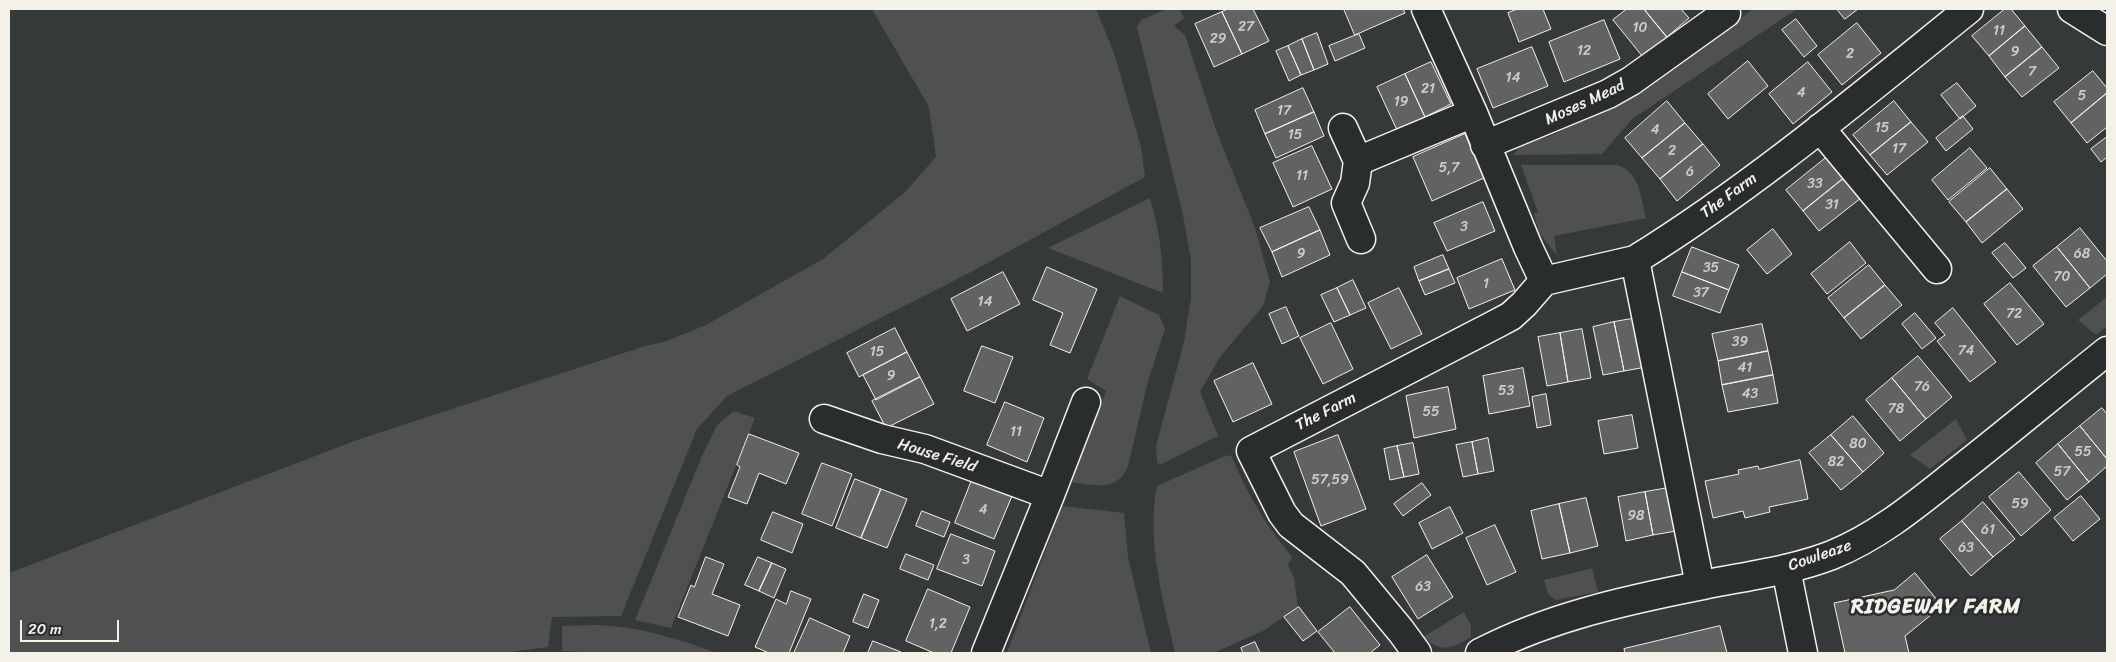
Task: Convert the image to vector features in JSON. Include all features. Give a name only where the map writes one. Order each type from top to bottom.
[{"type":"street","points":[[1426,9],[1473,113],[1485,146],[1544,281]]},
{"type":"street","name":"The Farm","points":[[1417,653],[1353,573],[1304,537],[1291,525],[1282,513],[1251,451],[1498,324],[1511,316],[1524,304],[1544,281],[1635,260],[1676,235],[1820,128],[1969,9]]},
{"type":"street","points":[[2072,9],[2107,31]]},
{"type":"street","name":"Moses Mead","points":[[1485,146],[1608,94],[1631,81],[1726,13]]},
{"type":"street","points":[[1358,161],[1473,113]]},
{"type":"street","points":[[1343,128],[1358,161],[1355,183],[1346,203],[1361,239]]},
{"type":"street","points":[[1820,128],[1937,268]]},
{"type":"street","points":[[1635,260],[1700,585]]},
{"type":"street","name":"Cowleaze","points":[[1480,653],[1520,633],[1596,609],[1700,585],[1786,569],[1830,556],[1853,546],[1885,526],[1985,450],[2107,351]]},
{"type":"street","points":[[986,653],[1086,402]]},
{"type":"street","name":"House Field","points":[[824,420],[882,439],[925,449],[1050,495]]},
{"type":"street","points":[[1786,569],[1804,653]]},
{"type":"shaded area","points":[[872,9],[1096,9],[1114,53],[1141,147],[1145,177],[973,271],[727,396],[697,429],[621,616],[552,617],[548,647],[503,653],[9,653],[9,573],[357,440],[645,346],[664,342],[706,325],[823,259],[904,193],[936,157],[929,107]]},
{"type":"shaded area","points":[[1167,9],[1179,9],[1184,18],[1174,26],[1185,35],[1216,130],[1255,228],[1270,282],[1263,306],[1220,357],[1200,392],[1218,436],[1160,465],[1157,462],[1156,446],[1184,342],[1191,298],[1191,260],[1183,215],[1137,27],[1141,20]]},
{"type":"shaded area","points":[[1753,9],[1797,9],[1632,119],[1602,154],[1514,155],[1519,146],[1550,136],[1635,96]]},
{"type":"shaded area","points":[[1521,165],[1617,165],[1625,168],[1631,173],[1641,194],[1646,218],[1554,236],[1557,256],[1539,232],[1534,214],[1538,212]]},
{"type":"shaded area","points":[[1150,198],[1160,245],[1163,293],[1048,248]]},
{"type":"shaded area","points":[[1120,296],[1159,315],[1165,329],[1148,381],[1128,466],[1123,475],[1111,484],[1104,485],[1071,482],[1106,391],[1087,379]]},
{"type":"shaded area","points":[[2107,297],[2107,326],[2096,335],[2078,320]]},
{"type":"shaded area","points":[[734,411],[755,418],[671,628],[635,620],[702,456],[717,425]]},
{"type":"shaded area","points":[[1956,419],[1967,440],[1930,469],[1910,455]]},
{"type":"shaded area","points":[[1227,455],[1232,457],[1244,485],[1258,510],[1292,557],[1288,565],[1294,578],[1298,607],[1263,631],[1213,653],[1175,653],[1157,570],[1153,528],[1157,486]]},
{"type":"shaded area","points":[[1062,506],[1124,513],[1128,557],[1151,653],[1007,653]]},
{"type":"shaded area","points":[[1592,568],[1598,592],[1556,600],[1548,594],[1544,580]]},
{"type":"shaded area","points":[[1464,612],[1471,625],[1471,637],[1447,648],[1435,645],[1423,637]]},
{"type":"shaded area","points":[[596,625],[627,628],[673,638],[717,653],[562,651],[562,626]]},
{"type":"building","points":[[1228,9],[1253,9],[1269,41],[1242,54],[1222,12]]},
{"type":"building","points":[[1344,9],[1403,9],[1405,13],[1355,35]]},
{"type":"building","points":[[1518,9],[1543,9],[1551,29],[1519,42],[1508,13]]},
{"type":"building","points":[[1627,9],[1644,9],[1667,37],[1643,57],[1613,20]]},
{"type":"building","points":[[1644,9],[1681,9],[1689,18],[1667,37]]},
{"type":"building","points":[[1837,9],[1858,9],[1845,19]]},
{"type":"building","points":[[2005,9],[2011,9],[2025,26],[1989,56],[1972,36]]},
{"type":"building","points":[[1222,12],[1242,54],[1214,67],[1195,24]]},
{"type":"building","points":[[1796,19],[1817,46],[1804,57],[1782,30]]},
{"type":"building","points":[[1604,20],[1620,59],[1564,82],[1549,42]]},
{"type":"building","points":[[1857,23],[1881,53],[1842,85],[1818,55]]},
{"type":"building","points":[[2025,26],[2042,47],[2005,77],[1989,56]]},
{"type":"building","points":[[1317,33],[1328,64],[1314,70],[1302,39]]},
{"type":"building","points":[[1359,34],[1365,48],[1335,61],[1329,46]]},
{"type":"building","points":[[1302,39],[1314,70],[1301,75],[1288,46]]},
{"type":"building","points":[[1288,46],[1301,75],[1289,81],[1276,51]]},
{"type":"building","points":[[1532,47],[1548,86],[1493,108],[1477,69]]},
{"type":"building","points":[[2042,47],[2059,68],[2022,97],[2005,77]]},
{"type":"building","points":[[1748,61],[1768,86],[1728,119],[1708,94]]},
{"type":"building","points":[[1431,62],[1451,104],[1425,117],[1405,74]]},
{"type":"building","points":[[1808,62],[1832,92],[1793,124],[1769,94]]},
{"type":"building","points":[[2093,71],[2107,88],[2107,93],[2071,123],[2054,102]]},
{"type":"building","points":[[1405,74],[1425,117],[1397,130],[1377,87]]},
{"type":"building","points":[[1957,83],[1976,106],[1960,119],[1941,95]]},
{"type":"building","points":[[1303,88],[1314,112],[1265,134],[1255,110]]},
{"type":"building","points":[[2107,93],[2107,127],[2087,143],[2071,123]]},
{"type":"building","points":[[1667,101],[1685,123],[1642,158],[1625,138]]},
{"type":"building","points":[[1894,101],[1911,122],[1870,155],[1853,135]]},
{"type":"building","points":[[1314,112],[1324,136],[1276,158],[1265,134]]},
{"type":"building","points":[[1963,116],[1973,129],[1946,151],[1936,138]]},
{"type":"building","points":[[1911,122],[1928,142],[1887,175],[1870,155]]},
{"type":"building","points":[[1685,123],[1703,144],[1660,179],[1642,158]]},
{"type":"building","points":[[1465,134],[1484,178],[1432,201],[1413,157]]},
{"type":"building","points":[[2107,137],[2107,157],[2101,162],[2091,149]]},
{"type":"building","points":[[1703,144],[1720,165],[1677,201],[1660,179]]},
{"type":"building","points":[[1312,146],[1332,189],[1293,207],[1273,163]]},
{"type":"building","points":[[1970,148],[1987,168],[1948,200],[1932,180]]},
{"type":"building","points":[[1827,157],[1844,178],[1803,211],[1786,190]]},
{"type":"building","points":[[1990,168],[2007,189],[1966,222],[1949,202]]},
{"type":"building","points":[[1844,178],[1861,198],[1819,231],[1803,211]]},
{"type":"building","points":[[2007,189],[2023,209],[1982,243],[1966,222]]},
{"type":"building","points":[[1483,202],[1495,231],[1447,251],[1434,223]]},
{"type":"building","points":[[1309,207],[1320,230],[1272,252],[1260,228]]},
{"type":"building","points":[[2080,228],[2107,261],[2107,274],[2090,288],[2057,247]]},
{"type":"building","points":[[1773,229],[1792,254],[1767,274],[1747,250]]},
{"type":"building","points":[[1320,230],[1330,255],[1282,277],[1272,252]]},
{"type":"building","points":[[1850,242],[1866,263],[1827,294],[1811,274]]},
{"type":"building","points":[[2005,243],[2026,268],[2013,278],[1992,253]]},
{"type":"building","points":[[1692,247],[1739,265],[1729,290],[1682,272]]},
{"type":"building","points":[[2057,247],[2090,288],[2066,307],[2033,266]]},
{"type":"building","points":[[1443,255],[1449,269],[1419,281],[1414,267]]},
{"type":"building","points":[[1502,259],[1515,290],[1469,309],[1457,278]]},
{"type":"building","points":[[1869,265],[1885,285],[1844,318],[1828,298]]},
{"type":"building","points":[[1047,267],[1097,289],[1070,353],[1050,345],[1063,313],[1033,300]]},
{"type":"building","points":[[1449,269],[1455,283],[1425,295],[1419,281]]},
{"type":"building","points":[[1003,272],[1020,304],[967,331],[951,299]]},
{"type":"building","points":[[1682,272],[1729,290],[1720,313],[1673,296]]},
{"type":"building","points":[[1353,280],[1366,308],[1350,315],[1337,288]]},
{"type":"building","points":[[2010,283],[2044,324],[2017,345],[1984,304]]},
{"type":"building","points":[[1885,285],[1902,305],[1861,339],[1844,318]]},
{"type":"building","points":[[1337,288],[1350,315],[1334,322],[1321,295]]},
{"type":"building","points":[[1399,288],[1422,334],[1391,349],[1368,303]]},
{"type":"building","points":[[1286,307],[1299,336],[1282,344],[1269,314]]},
{"type":"building","points":[[1953,308],[1996,362],[1970,382],[1937,341],[1945,335],[1935,323]]},
{"type":"building","points":[[1915,313],[1936,338],[1922,349],[1902,324]]},
{"type":"building","points":[[1637,318],[1646,367],[1624,371],[1614,322]]},
{"type":"building","points":[[1614,322],[1624,371],[1603,375],[1593,327]]},
{"type":"building","points":[[1331,323],[1353,369],[1323,384],[1300,338]]},
{"type":"building","points":[[1762,324],[1768,351],[1718,361],[1712,334]]},
{"type":"building","points":[[895,328],[907,352],[859,377],[847,353]]},
{"type":"building","points":[[1582,329],[1591,378],[1568,382],[1560,333]]},
{"type":"building","points":[[1560,333],[1568,382],[1547,386],[1538,337]]},
{"type":"building","points":[[982,346],[1013,357],[995,403],[964,391]]},
{"type":"building","points":[[1768,351],[1773,375],[1722,385],[1718,361]]},
{"type":"building","points":[[907,352],[920,377],[876,400],[863,375]]},
{"type":"building","points":[[1918,356],[1952,397],[1926,419],[1892,378]]},
{"type":"building","points":[[1253,363],[1272,404],[1233,422],[1214,381]]},
{"type":"building","points":[[1523,368],[1530,406],[1489,414],[1483,376]]},
{"type":"building","points":[[1773,375],[1778,403],[1728,412],[1722,385]]},
{"type":"building","points":[[920,377],[934,404],[886,428],[872,401]]},
{"type":"building","points":[[1892,378],[1926,419],[1900,441],[1866,400]]},
{"type":"building","points":[[1448,387],[1456,429],[1414,438],[1406,396]]},
{"type":"building","points":[[1546,394],[1551,425],[1537,428],[1532,397]]},
{"type":"building","points":[[1005,402],[1044,418],[1027,462],[987,445]]},
{"type":"building","points":[[2102,408],[2107,414],[2107,459],[2080,426]]},
{"type":"building","points":[[1632,415],[1638,448],[1604,454],[1598,421]]},
{"type":"building","points":[[1853,416],[1884,453],[1863,472],[1831,435]]},
{"type":"building","points":[[2080,426],[2107,459],[2107,466],[2089,482],[2058,444]]},
{"type":"building","points":[[749,434],[799,453],[786,484],[759,473],[747,504],[728,497],[740,467],[737,465]]},
{"type":"building","points":[[1338,435],[1366,509],[1321,526],[1294,452]]},
{"type":"building","points":[[1831,435],[1863,472],[1841,490],[1809,453]]},
{"type":"building","points":[[1488,438],[1494,471],[1478,474],[1472,442]]},
{"type":"building","points":[[1472,442],[1478,474],[1463,477],[1456,445]]},
{"type":"building","points":[[1413,443],[1419,474],[1404,477],[1397,446]]},
{"type":"building","points":[[2058,444],[2089,482],[2067,500],[2036,463]]},
{"type":"building","points":[[1397,446],[1404,477],[1390,480],[1384,449]]},
{"type":"building","points":[[1800,460],[1808,499],[1769,507],[1770,512],[1745,518],[1743,511],[1713,518],[1705,481],[1739,474],[1738,470],[1758,466],[1759,469]]},
{"type":"building","points":[[822,463],[852,474],[832,526],[802,514]]},
{"type":"building","points":[[2019,472],[2051,510],[2021,536],[1989,497]]},
{"type":"building","points":[[855,479],[881,489],[861,538],[836,528]]},
{"type":"building","points":[[972,480],[1012,496],[994,539],[955,523]]},
{"type":"building","points":[[1422,483],[1431,495],[1403,516],[1394,504]]},
{"type":"building","points":[[1668,488],[1676,531],[1653,535],[1645,492]]},
{"type":"building","points":[[881,489],[907,499],[887,548],[861,538]]},
{"type":"building","points":[[1645,492],[1653,535],[1626,541],[1618,497]]},
{"type":"building","points":[[2081,496],[2100,519],[2073,541],[2054,518]]},
{"type":"building","points":[[1586,498],[1598,546],[1570,553],[1559,504]]},
{"type":"building","points":[[1983,502],[2015,539],[1993,557],[1962,521]]},
{"type":"building","points":[[1559,504],[1570,553],[1542,559],[1531,511]]},
{"type":"building","points":[[1450,507],[1463,533],[1432,549],[1419,523]]},
{"type":"building","points":[[922,511],[950,522],[944,537],[916,526]]},
{"type":"building","points":[[773,512],[803,524],[792,553],[761,540]]},
{"type":"building","points":[[1962,521],[1993,557],[1971,576],[1940,539]]},
{"type":"building","points":[[1495,525],[1516,572],[1487,585],[1466,538]]},
{"type":"building","points":[[951,534],[995,551],[982,586],[937,569]]},
{"type":"building","points":[[906,554],[934,565],[928,580],[900,569]]},
{"type":"building","points":[[1427,555],[1453,597],[1418,619],[1392,577]]},
{"type":"building","points":[[706,557],[724,564],[712,594],[740,605],[728,636],[678,617],[691,585],[694,587]]},
{"type":"building","points":[[758,557],[772,563],[759,591],[745,585]]},
{"type":"building","points":[[772,563],[786,569],[774,598],[759,591]]},
{"type":"building","points":[[1915,573],[1942,606],[1905,636],[1909,653],[1845,653],[1834,603],[1894,590]]},
{"type":"building","points":[[928,589],[970,607],[951,653],[934,653],[906,641]]},
{"type":"building","points":[[791,591],[811,599],[789,653],[769,653],[755,647],[776,599],[786,604]]},
{"type":"building","points":[[864,594],[879,600],[868,628],[853,622]]},
{"type":"building","points":[[1299,607],[1317,631],[1303,641],[1284,617]]},
{"type":"building","points":[[1350,607],[1380,645],[1370,653],[1335,653],[1318,632]]},
{"type":"building","points":[[810,618],[850,636],[843,653],[794,653]]},
{"type":"building","points":[[1720,626],[1727,653],[1625,653],[1624,649]]},
{"type":"building","points":[[873,641],[901,652],[868,653]]},
{"type":"building","points":[[1255,642],[1260,653],[1243,653],[1241,648]]},
{"type":"district","name":"RIDGEWAY FARM","points":[[1936,608]]}]
